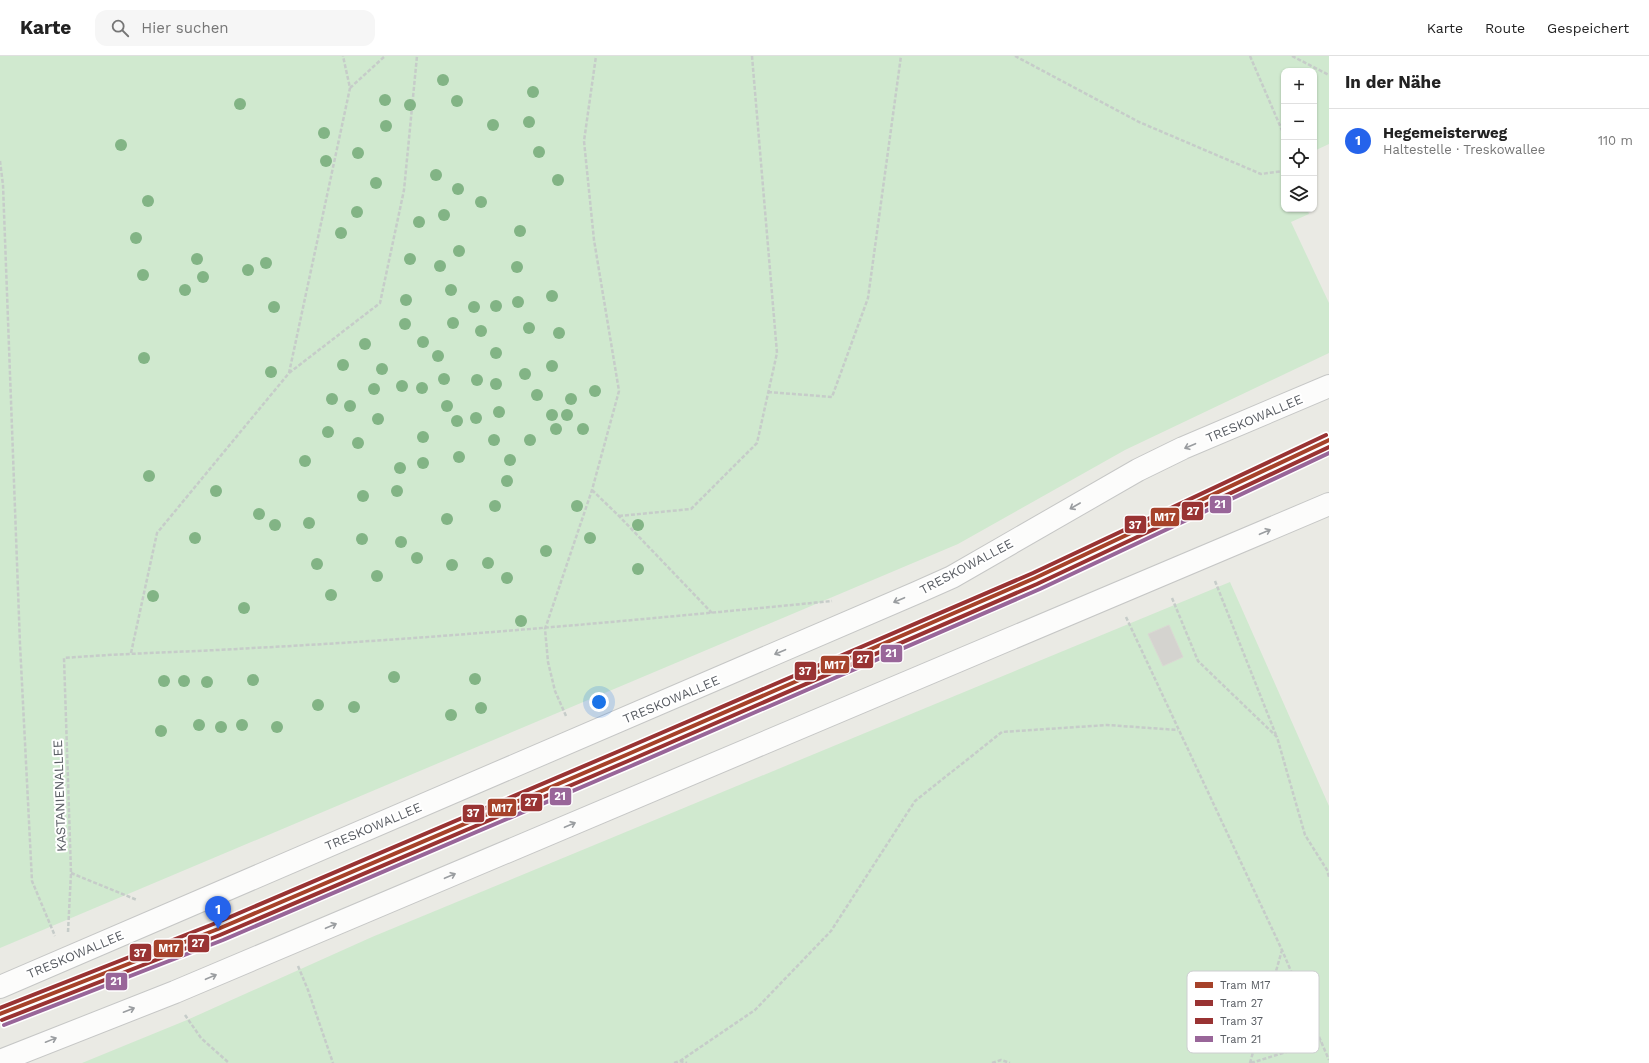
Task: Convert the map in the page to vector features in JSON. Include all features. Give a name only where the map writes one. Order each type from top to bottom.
[{"type":"main road","name":"TRESKOWALLEE","points":[[0,987],[952,577],[1138,470],[1183,448],[1329,386]]},
{"type":"main road","points":[[0,1061],[175,992],[1329,504]]},
{"type":"path","points":[[288,373],[350,88],[343,56]]},
{"type":"path","points":[[350,88],[385,56]]},
{"type":"path","points":[[417,56],[404,190],[380,303],[288,373],[157,533],[132,653],[252,648],[544,629],[838,600]]},
{"type":"path","points":[[567,716],[555,691],[548,662],[544,629],[592,490],[619,391],[594,240],[584,141],[596,56]]},
{"type":"path","points":[[619,516],[691,509],[757,443],[777,353],[752,56]]},
{"type":"path","points":[[768,392],[832,397],[868,298],[901,56]]},
{"type":"path","points":[[1015,56],[1139,122],[1261,174],[1281,171]]},
{"type":"path","points":[[1250,56],[1281,128]]},
{"type":"path","points":[[1292,56],[1329,75]]},
{"type":"path","points":[[0,161],[4,201],[21,652],[32,881],[48,917],[54,935],[66,958]]},
{"type":"path","points":[[592,490],[712,613]]},
{"type":"path","points":[[1215,581],[1277,737],[1305,835],[1327,870],[1329,877]]},
{"type":"path","points":[[1115,595],[1291,971]]},
{"type":"path","points":[[1172,598],[1198,661],[1277,737]]},
{"type":"path","name":"KASTANIENALLEE","points":[[68,933],[71,873],[64,658],[132,653]]},
{"type":"path","points":[[674,1063],[680,1061],[755,1010],[831,931],[915,801],[1002,732],[1107,725],[1178,730]]},
{"type":"path","points":[[71,873],[140,901]]},
{"type":"path","points":[[288,944],[308,990],[333,1063]]},
{"type":"path","points":[[1276,971],[1282,950]]},
{"type":"path","points":[[185,1015],[201,1038],[228,1063]]},
{"type":"path","points":[[1319,1036],[1329,1060]]},
{"type":"path","points":[[1250,1063],[1253,1053]]},
{"type":"path","points":[[1250,1063],[1282,1053]]},
{"type":"path","points":[[992,1063],[1001,1060],[1010,1063]]},
{"type":"path","points":[[680,1061],[687,1063]]},
{"type":"green space","points":[[0,56],[1329,56],[1329,144],[1317,150],[1317,68],[1281,68],[1281,212],[1308,212],[1309,214],[1291,222],[1329,303],[1329,353],[1125,450],[958,544],[0,948]]},
{"type":"green space","points":[[1230,582],[1329,806],[1329,1063],[82,1063],[187,1020],[372,937]]},
{"type":"building","points":[[1169,625],[1183,657],[1163,666],[1148,634]]},
{"type":"tram line","name":"37","points":[[0,1008],[216,923],[1033,573],[1326,435]]},
{"type":"tram line","name":"M17","points":[[0,1014],[218,929],[626,755],[1035,578],[1329,440]]},
{"type":"tram line","name":"27","points":[[2,1020],[220,935],[628,761],[1037,584],[1329,447]]},
{"type":"tram line","name":"21","points":[[4,1025],[223,940],[631,766],[1040,589],[1329,453]]},
{"type":"place","name":"Hegemeisterweg","points":[[218,929]]}]
